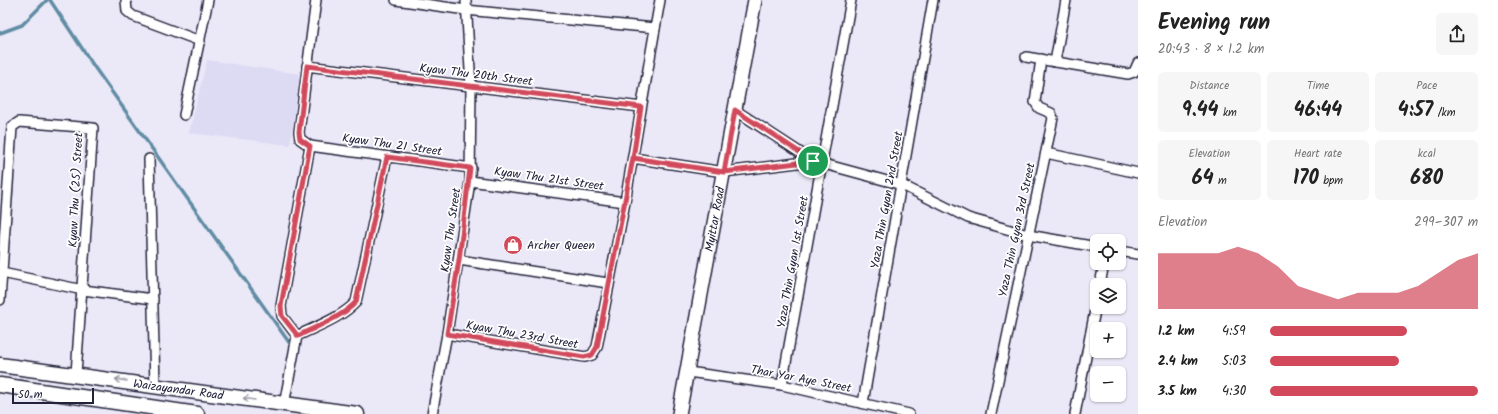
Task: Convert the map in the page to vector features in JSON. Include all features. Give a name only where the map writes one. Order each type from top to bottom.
[{"type":"main road","name":"Myittar Road","points":[[679,414],[688,372],[755,0]]},
{"type":"main road","name":"Waizayandar Road","points":[[0,365],[76,374],[284,405],[357,414]]},
{"type":"main road","name":"Waizayandar Road","points":[[0,385],[195,414]]},
{"type":"main road","points":[[195,414],[198,391]]},
{"type":"street","points":[[126,0],[127,10],[133,16],[200,41]]},
{"type":"street","points":[[184,115],[208,0]]},
{"type":"street","points":[[298,336],[282,316],[281,306],[310,146],[300,139],[299,132],[316,0]]},
{"type":"street","points":[[396,0],[466,10],[655,28]]},
{"type":"street","name":"Kyaw Thu Street","points":[[432,414],[447,334],[470,181],[471,87],[466,0]]},
{"type":"street","points":[[459,260],[608,283],[625,202],[660,0]]},
{"type":"street","name":"Yaza Thin Gyan 1st Street","points":[[782,385],[823,164],[851,0]]},
{"type":"street","name":"Yaza Thin Gyan 2nd Street","points":[[863,403],[902,186],[933,0]]},
{"type":"street","points":[[1056,62],[1066,0]]},
{"type":"street","points":[[1026,57],[1128,74],[1134,72],[1138,63]]},
{"type":"street","name":"Yaza Thin Gyan 3rd Street","points":[[991,414],[1053,118],[1051,113],[1039,108],[1035,102],[1041,59]]},
{"type":"street","name":"Kyaw Thu 20th Street","points":[[307,66],[641,107]]},
{"type":"street","points":[[735,110],[813,161],[902,186],[968,218],[1028,235],[1090,246]]},
{"type":"street","name":"Kyaw Thu (25) Street","points":[[0,300],[12,127],[19,122],[93,128],[94,131],[76,374]]},
{"type":"street","name":"Kyaw Thu 21 Street","points":[[310,146],[470,168]]},
{"type":"street","points":[[1046,153],[1138,173]]},
{"type":"street","points":[[298,336],[330,320],[350,308],[356,302],[387,157]]},
{"type":"street","points":[[633,158],[724,172],[813,161]]},
{"type":"street","points":[[149,159],[155,385]]},
{"type":"street","name":"Kyaw Thu 21st Street","points":[[470,181],[625,202]]},
{"type":"street","points":[[1126,252],[1138,254]]},
{"type":"street","points":[[2,273],[83,290],[153,299]]},
{"type":"street","name":"Kyaw Thu 23rd Street","points":[[447,334],[584,357],[592,355],[597,347],[608,283]]},
{"type":"street","points":[[1075,414],[1094,314]]},
{"type":"street","points":[[284,405],[298,336]]},
{"type":"street","name":"Thar Yar Aye Street","points":[[688,372],[782,385],[909,414]]},
{"type":"shaded area","points":[[207,60],[300,74],[290,145],[189,133]]},
{"type":"waterway","points":[[0,33],[22,25],[47,0]]},
{"type":"waterway","points":[[50,0],[95,68],[293,348]]},
{"type":"place","name":"Archer Queen","points":[[513,245]]},
{"type":"route","points":[[813,161],[724,172],[633,158],[641,107],[307,66],[299,132],[300,139],[310,146],[281,306],[282,316],[298,336],[330,320],[350,308],[356,302],[387,157],[470,168],[470,181],[447,334],[584,357],[592,355],[597,347],[633,158],[678,165],[724,172],[735,110],[813,161]]}]
